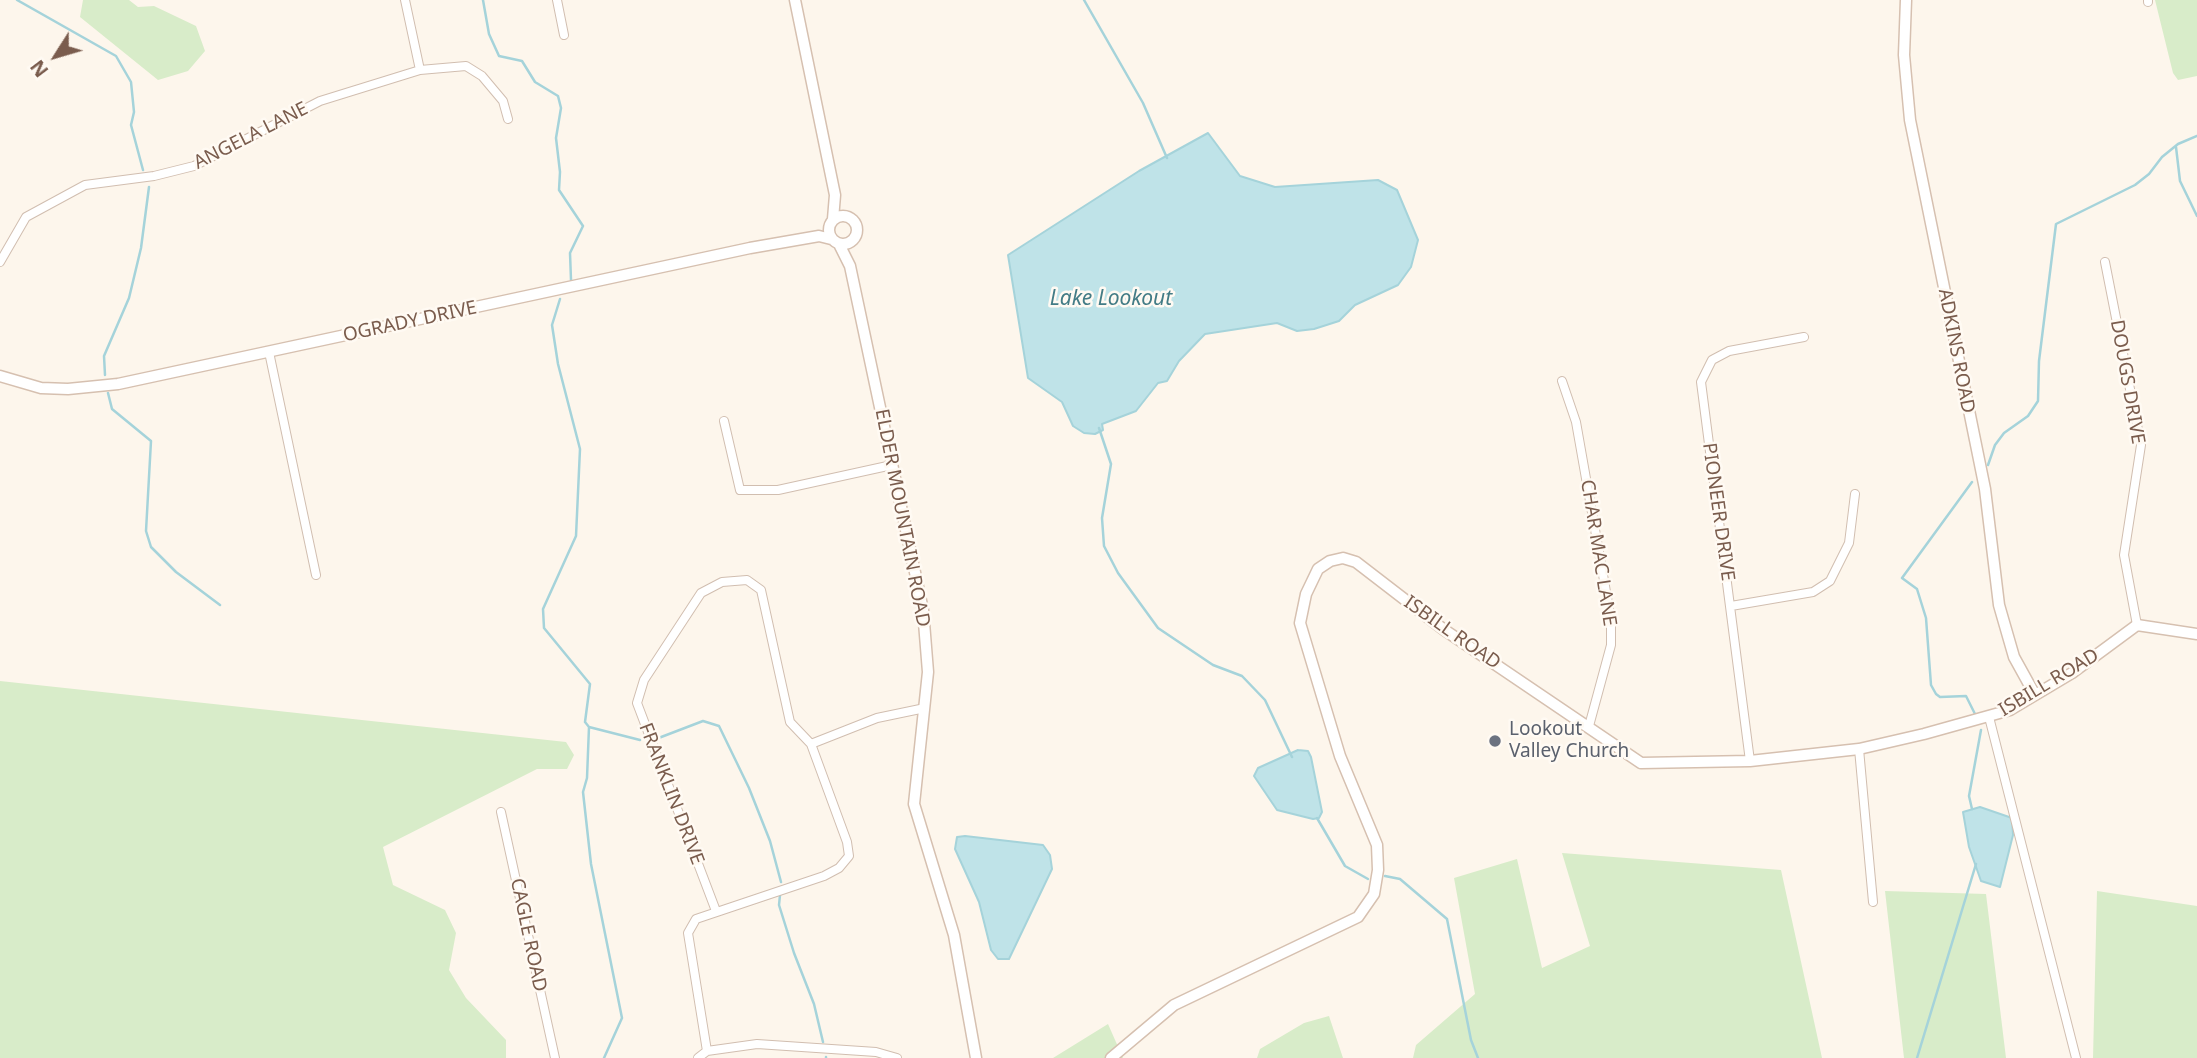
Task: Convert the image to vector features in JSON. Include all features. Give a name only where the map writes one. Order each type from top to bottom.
[{"type":"street","points":[[405,0],[420,70]]},
{"type":"street","points":[[557,0],[564,35]]},
{"type":"street","name":"ELDER MOUNTAIN ROAD","points":[[795,0],[835,195],[833,232],[850,266],[923,610],[928,672],[914,804],[954,934],[976,1058]]},
{"type":"street","name":"ADKINS ROAD","points":[[1906,0],[1904,55],[1910,120],[1985,489],[1999,605],[2014,657],[2035,695]]},
{"type":"street","name":"ANGELA LANE","points":[[0,262],[26,217],[85,185],[154,176],[194,166],[320,102],[420,70],[466,66],[482,76],[503,101],[508,119]]},
{"type":"street","name":"ELDER MOUNTAIN ROAD","points":[[835,195],[858,229],[853,241],[850,266]]},
{"type":"street","points":[[850,218],[842,216],[833,232],[853,241]]},
{"type":"street","name":"OGRADY DRIVE","points":[[0,376],[41,388],[68,389],[118,384],[833,232]]},
{"type":"street","name":"DOUGS DRIVE","points":[[2105,262],[2141,445],[2124,555],[2137,625]]},
{"type":"street","name":"PIONEER DRIVE","points":[[1749,761],[1701,382],[1712,360],[1729,351],[1804,337]]},
{"type":"street","points":[[269,352],[316,575]]},
{"type":"street","name":"CHAR MAC LANE","points":[[1562,381],[1576,422],[1611,620],[1611,645],[1589,726]]},
{"type":"street","points":[[724,421],[740,490],[778,489],[892,465]]},
{"type":"street","points":[[1731,607],[1813,592],[1830,581],[1849,543],[1855,494]]},
{"type":"street","name":"ISBILL ROAD","points":[[1111,1058],[1174,1005],[1358,917],[1374,894],[1378,870],[1377,845],[1340,756],[1300,623],[1306,594],[1318,569],[1343,558],[1356,562],[1443,629],[1641,763],[1749,761],[1858,749],[1989,717],[2010,710],[2072,673],[2137,625]]},
{"type":"street","name":"FRANKLIN DRIVE","points":[[716,911],[637,703],[644,680],[701,593],[722,582],[747,580],[761,590],[790,722],[811,744]]},
{"type":"street","points":[[2137,625],[2197,635]]},
{"type":"street","points":[[707,1051],[688,933],[696,919],[824,876],[846,862],[847,842],[811,744],[877,718],[925,708]]},
{"type":"street","points":[[1989,717],[2076,1058]]},
{"type":"street","points":[[1858,749],[1873,902]]},
{"type":"street","name":"CAGLE ROAD","points":[[501,812],[555,1058]]},
{"type":"street","points":[[698,1058],[707,1051],[757,1044],[808,1053],[876,1052],[897,1058]]},
{"type":"green space","points":[[83,0],[129,0],[138,7],[154,6],[196,26],[205,51],[188,71],[158,80],[80,17]]},
{"type":"green space","points":[[2155,0],[2197,0],[2197,76],[2178,80],[2173,73]]},
{"type":"green space","points":[[0,681],[566,742],[574,755],[567,769],[537,769],[383,847],[393,885],[445,910],[456,933],[449,970],[466,998],[506,1040],[506,1058],[0,1058]]},
{"type":"green space","points":[[1562,853],[1781,870],[1822,1058],[1413,1058],[1416,1045],[1475,994],[1454,878],[1517,859],[1542,968],[1590,946]]},
{"type":"green space","points":[[1885,891],[1986,894],[2006,1058],[1904,1058]]},
{"type":"green space","points":[[2097,891],[2197,906],[2197,1058],[2093,1058]]},
{"type":"green space","points":[[1329,1016],[1343,1058],[1257,1058],[1260,1049],[1304,1023]]},
{"type":"green space","points":[[1108,1024],[1123,1058],[1053,1058]]},
{"type":"water","name":"Lake Lookout","points":[[1208,133],[1240,176],[1275,187],[1378,180],[1397,190],[1418,240],[1411,267],[1398,285],[1355,305],[1339,321],[1297,331],[1277,323],[1205,334],[1179,361],[1167,381],[1158,383],[1136,411],[1102,424],[1103,430],[1095,434],[1084,433],[1073,426],[1062,402],[1028,378],[1008,255],[1139,171]]},
{"type":"water","points":[[1298,750],[1308,751],[1311,757],[1322,812],[1319,818],[1313,819],[1277,810],[1254,776],[1258,768]]},
{"type":"water","points":[[1980,807],[2012,818],[2013,835],[2000,887],[1981,881],[1969,847],[1963,812]]},
{"type":"water","points":[[957,837],[1043,845],[1050,855],[1052,869],[1009,959],[998,959],[991,950],[979,902],[955,849]]},
{"type":"waterway","points":[[17,0],[116,56],[131,82],[134,112],[131,125],[143,170]]},
{"type":"waterway","points":[[483,0],[489,34],[499,56],[522,61],[535,82],[558,96],[561,108],[556,138],[559,190],[583,226],[570,253],[571,280]]},
{"type":"waterway","points":[[1084,0],[1143,103],[1167,158]]},
{"type":"waterway","points":[[1988,465],[1995,445],[2004,433],[2028,416],[2038,401],[2039,361],[2056,224],[2135,185],[2178,144],[2197,136]]},
{"type":"waterway","points":[[2176,147],[2180,181],[2197,216]]},
{"type":"waterway","points":[[105,375],[104,356],[129,298],[141,248],[149,187]]},
{"type":"waterway","points":[[560,299],[552,325],[558,364],[580,449],[576,536],[543,609],[544,628],[590,684],[585,722],[589,727],[587,778],[583,792],[591,864],[622,1018],[604,1058]]},
{"type":"waterway","points":[[108,393],[112,409],[151,441],[146,531],[151,547],[176,572],[220,605]]},
{"type":"waterway","points":[[1099,428],[1111,464],[1102,518],[1104,546],[1118,573],[1158,628],[1213,665],[1242,676],[1265,700],[1292,757]]},
{"type":"waterway","points":[[1972,482],[1902,578],[1917,589],[1926,618],[1931,685],[1940,697],[1966,696],[1976,716]]},
{"type":"waterway","points":[[656,739],[703,721],[719,726],[749,788],[770,841],[781,882]]},
{"type":"waterway","points":[[589,727],[640,740]]},
{"type":"waterway","points":[[1972,809],[1969,796],[1981,730]]},
{"type":"waterway","points":[[1317,818],[1345,866],[1368,879]]},
{"type":"waterway","points":[[1917,1058],[1976,864]]},
{"type":"waterway","points":[[1385,876],[1400,879],[1447,919],[1471,1040],[1478,1058]]},
{"type":"waterway","points":[[780,895],[779,905],[814,1004],[823,1042]]},
{"type":"place","name":"Lookout Valley Church","points":[[1495,741]]}]
